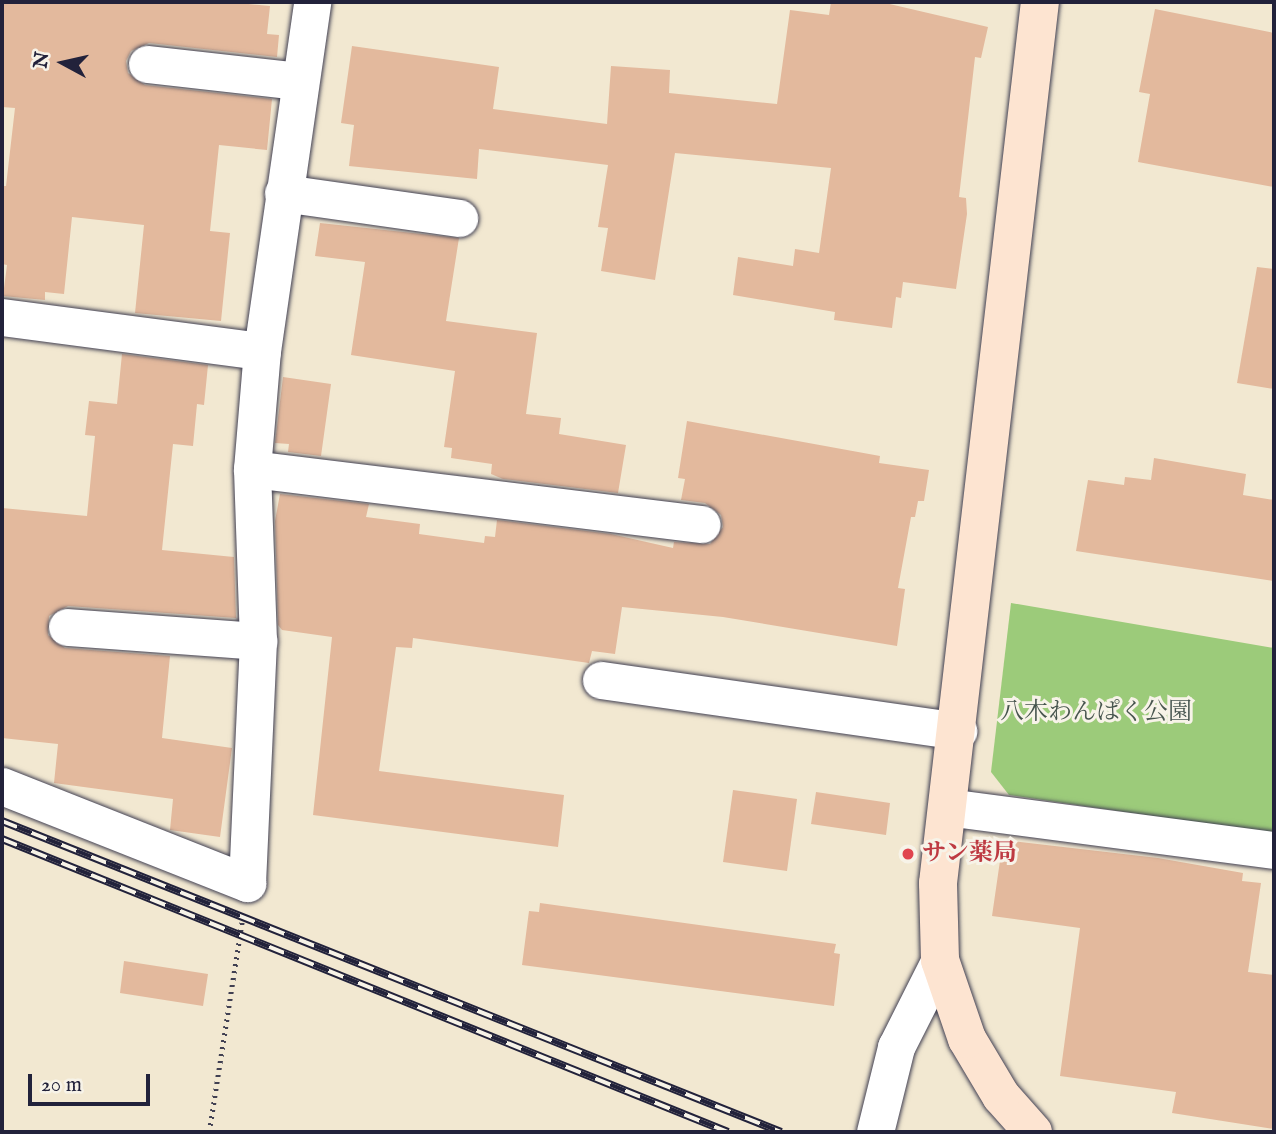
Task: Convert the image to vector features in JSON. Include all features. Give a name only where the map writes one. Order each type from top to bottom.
[{"type":"street","points":[[2,786],[247,883],[258,641],[252,469],[262,351],[298,80],[312,2]]},
{"type":"street","points":[[1033,1132],[1001,1096],[967,1039],[940,960],[938,883],[958,731],[1040,2]]},
{"type":"street","points":[[146,64],[298,80]]},
{"type":"street","points":[[283,193],[459,218]]},
{"type":"street","points":[[2,317],[262,351]]},
{"type":"street","points":[[252,469],[702,524]]},
{"type":"street","points":[[67,627],[258,641]]},
{"type":"street","points":[[601,680],[958,731]]},
{"type":"street","points":[[947,807],[1274,850]]},
{"type":"street","points":[[875,1132],[896,1047],[940,960]]},
{"type":"path","points":[[209,1132],[247,883]]},
{"type":"green space","name":"八木わんぱく公園","points":[[1011,603],[1274,648],[1274,834],[1009,795],[991,772]]},
{"type":"building","points":[[2,2],[228,2],[270,6],[267,34],[279,35],[277,57],[149,43],[131,51],[126,61],[128,73],[145,85],[272,99],[267,150],[219,145],[210,231],[230,233],[221,321],[135,313],[144,225],[72,217],[64,294],[45,292],[45,300],[3,296],[7,265],[2,264],[2,186],[6,186],[15,108],[2,107]]},
{"type":"building","points":[[831,2],[881,2],[988,27],[981,58],[975,57],[959,197],[966,198],[967,214],[956,289],[903,282],[901,298],[896,297],[892,328],[834,320],[835,312],[733,295],[738,257],[793,266],[795,249],[819,253],[831,168],[675,153],[655,280],[601,271],[608,228],[598,227],[608,165],[479,149],[477,179],[349,166],[354,125],[341,123],[352,46],[499,67],[493,109],[607,124],[611,66],[670,70],[669,93],[777,104],[790,10],[829,15]]},
{"type":"building","points":[[1155,9],[1274,33],[1274,187],[1138,162],[1150,94],[1139,92]]},
{"type":"building","points":[[320,223],[459,238],[446,321],[537,333],[526,414],[561,418],[559,434],[626,445],[618,493],[503,479],[491,474],[492,464],[451,458],[452,448],[444,447],[455,371],[351,355],[365,262],[315,256]]},
{"type":"building","points":[[1257,267],[1274,269],[1274,389],[1237,383]]},
{"type":"building","points":[[122,354],[208,365],[204,405],[197,404],[193,446],[173,444],[162,550],[234,557],[236,618],[68,606],[49,616],[48,635],[65,648],[170,656],[162,738],[232,748],[220,837],[170,830],[173,799],[54,783],[58,744],[2,738],[2,508],[87,516],[95,436],[85,435],[89,401],[117,404]]},
{"type":"building","points":[[283,377],[331,384],[321,456],[288,452],[289,444],[275,443]]},
{"type":"building","points":[[687,421],[880,456],[879,463],[929,470],[924,501],[918,501],[915,517],[911,517],[898,588],[905,589],[897,646],[723,617],[622,607],[615,654],[592,651],[589,663],[413,638],[412,648],[396,647],[379,771],[564,795],[558,847],[313,815],[332,637],[282,630],[278,625],[275,521],[280,494],[369,504],[366,517],[420,524],[419,534],[484,543],[485,536],[495,537],[497,520],[611,534],[673,548],[674,542],[710,544],[723,527],[721,515],[705,503],[681,500],[685,479],[678,478]]},
{"type":"building","points":[[1154,458],[1246,474],[1243,495],[1274,500],[1274,581],[1076,551],[1088,480],[1124,485],[1125,477],[1151,480]]},
{"type":"building","points":[[733,790],[797,799],[787,871],[723,862]]},
{"type":"building","points":[[816,792],[890,803],[886,835],[811,824]]},
{"type":"building","points":[[1003,840],[1158,858],[1243,873],[1242,881],[1261,883],[1248,972],[1274,975],[1274,1129],[1172,1113],[1176,1092],[1060,1076],[1080,928],[992,916]]},
{"type":"building","points":[[540,903],[836,944],[834,953],[840,954],[834,1006],[522,965],[529,911],[539,912]]},
{"type":"building","points":[[124,961],[208,974],[203,1006],[120,993]]},
{"type":"railway","points":[[2,821],[781,1132]]},
{"type":"railway","points":[[2,839],[728,1132]]},
{"type":"place","name":"サン薬局","points":[[908,854]]}]
